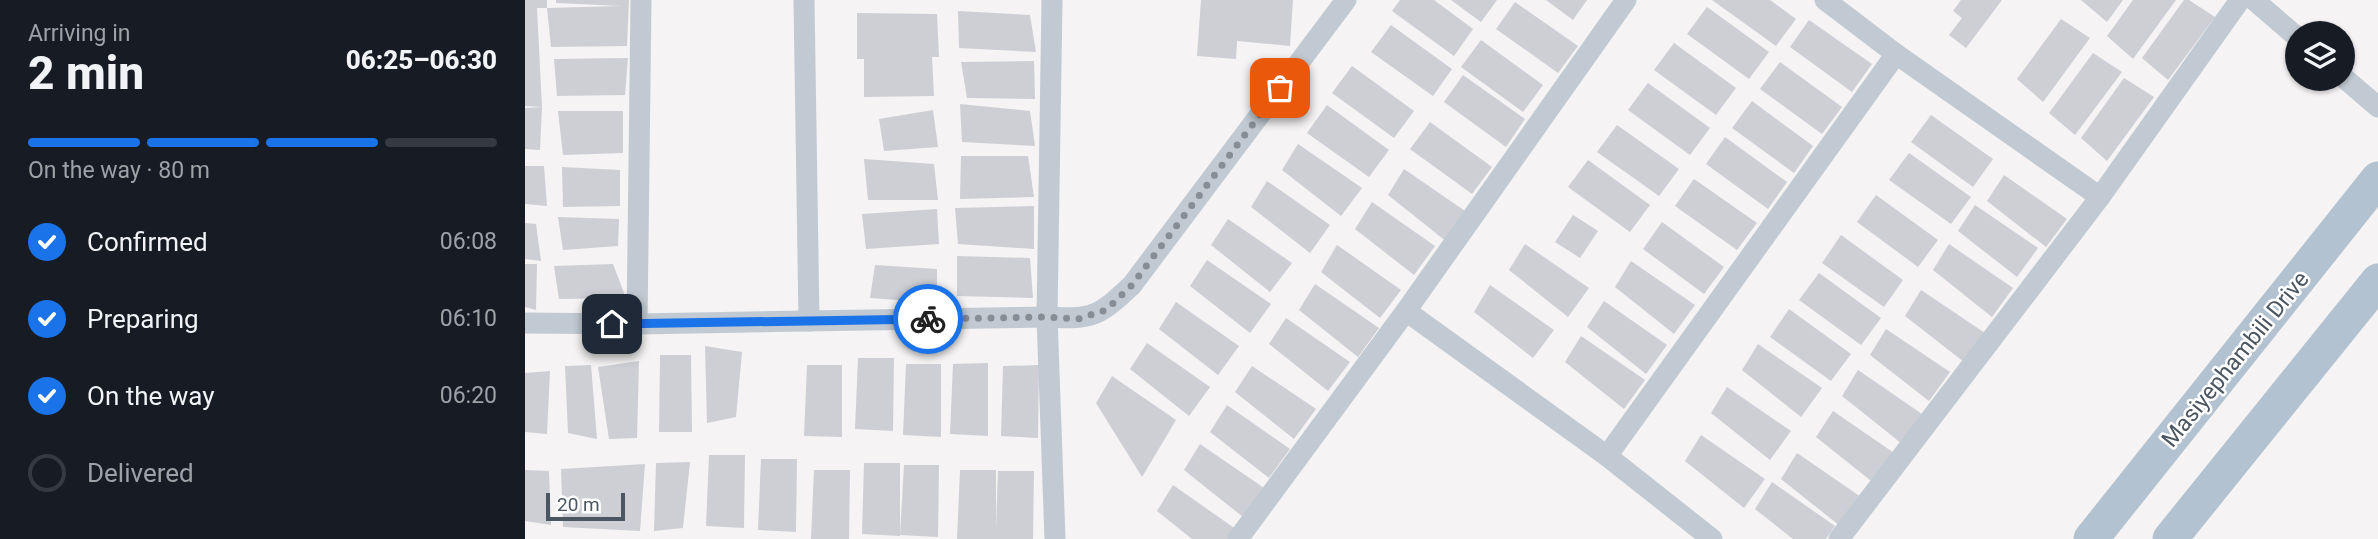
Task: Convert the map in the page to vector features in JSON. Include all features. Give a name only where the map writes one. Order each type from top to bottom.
[{"type":"main road","name":"Masiyephambili Drive","points":[[2091,539],[2378,179]]},
{"type":"main road","points":[[2170,539],[2378,281]]},
{"type":"street","points":[[637,324],[641,0]]},
{"type":"street","points":[[804,0],[809,321]]},
{"type":"street","points":[[1052,0],[1047,317],[1055,539]]},
{"type":"street","points":[[525,323],[637,324],[1047,317],[1078,319],[1106,310],[1132,285],[1346,0]]},
{"type":"street","points":[[1238,539],[1406,311],[1626,0]]},
{"type":"street","points":[[1825,0],[1896,54],[2099,197]]},
{"type":"street","points":[[1839,539],[2099,197],[2241,0]]},
{"type":"street","points":[[2254,0],[2285,27]]},
{"type":"street","points":[[1607,456],[1896,54]]},
{"type":"street","points":[[2355,87],[2378,107]]},
{"type":"street","points":[[1406,311],[1607,456],[1712,539]]},
{"type":"building","points":[[525,0],[547,0],[547,8],[537,8],[542,107],[525,106]]},
{"type":"building","points":[[556,0],[629,0],[627,46],[551,47],[547,8],[621,6],[556,3]]},
{"type":"building","points":[[1201,0],[1293,0],[1290,46],[1237,41],[1236,59],[1197,56]]},
{"type":"building","points":[[1400,0],[1434,0],[1473,29],[1454,56],[1392,11]]},
{"type":"building","points":[[1451,0],[1497,0],[1481,22]]},
{"type":"building","points":[[1546,0],[1587,0],[1573,20]]},
{"type":"building","points":[[1712,0],[1770,0],[1796,19],[1776,46]]},
{"type":"building","points":[[1961,0],[2002,0],[1966,48],[1949,35],[1962,18],[1953,11]]},
{"type":"building","points":[[2081,0],[2123,0],[2107,22]]},
{"type":"building","points":[[2133,0],[2176,0],[2133,59],[2107,36]]},
{"type":"building","points":[[2184,0],[2189,0],[2215,17],[2168,80],[2142,58]]},
{"type":"building","points":[[1515,2],[1578,46],[1558,73],[1496,29]]},
{"type":"building","points":[[1707,7],[1769,52],[1749,79],[1687,34]]},
{"type":"building","points":[[958,11],[1030,15],[1036,52],[959,48]]},
{"type":"building","points":[[857,13],[937,14],[939,57],[932,57],[934,96],[864,97],[864,59],[857,59]]},
{"type":"building","points":[[2061,19],[2090,38],[2043,102],[2017,79]]},
{"type":"building","points":[[1809,20],[1872,64],[1852,92],[1790,47]]},
{"type":"building","points":[[1391,25],[1452,69],[1433,96],[1371,52]]},
{"type":"building","points":[[1481,40],[1543,85],[1523,112],[1461,67]]},
{"type":"building","points":[[1674,43],[1736,88],[1716,115],[1654,70]]},
{"type":"building","points":[[2093,53],[2122,72],[2075,135],[2049,113]]},
{"type":"building","points":[[628,58],[625,95],[557,96],[554,59]]},
{"type":"building","points":[[1034,61],[1035,99],[967,98],[961,62]]},
{"type":"building","points":[[1780,62],[1842,107],[1822,134],[1760,89]]},
{"type":"building","points":[[1352,66],[1414,111],[1394,138],[1332,93]]},
{"type":"building","points":[[1463,75],[1525,119],[1506,147],[1444,102]]},
{"type":"building","points":[[2124,78],[2154,97],[2107,161],[2081,138]]},
{"type":"building","points":[[1648,83],[1710,128],[1690,155],[1628,110]]},
{"type":"building","points":[[1752,101],[1813,146],[1794,173],[1732,128]]},
{"type":"building","points":[[960,104],[1030,111],[1035,146],[962,142]]},
{"type":"building","points":[[1327,105],[1389,150],[1369,177],[1307,133]]},
{"type":"building","points":[[542,107],[540,150],[525,149],[525,108]]},
{"type":"building","points":[[933,110],[938,147],[884,151],[879,119]]},
{"type":"building","points":[[558,111],[623,111],[623,153],[563,155]]},
{"type":"building","points":[[1931,115],[1993,159],[1973,187],[1911,142]]},
{"type":"building","points":[[1430,122],[1492,167],[1472,194],[1410,149]]},
{"type":"building","points":[[1617,125],[1679,169],[1659,196],[1597,152]]},
{"type":"building","points":[[1725,137],[1787,182],[1768,209],[1706,164]]},
{"type":"building","points":[[1298,144],[1362,188],[1341,216],[1282,170]]},
{"type":"building","points":[[1909,153],[1971,197],[1951,224],[1889,180]]},
{"type":"building","points":[[961,156],[1028,156],[1034,197],[960,199]]},
{"type":"building","points":[[864,159],[934,164],[938,200],[868,200]]},
{"type":"building","points":[[1588,160],[1650,205],[1630,232],[1568,187]]},
{"type":"building","points":[[525,166],[544,166],[547,206],[525,204]]},
{"type":"building","points":[[562,167],[620,170],[620,206],[563,207]]},
{"type":"building","points":[[1404,169],[1468,213],[1447,242],[1388,195]]},
{"type":"building","points":[[2004,175],[2067,219],[2046,247],[1987,201]]},
{"type":"building","points":[[1694,179],[1757,223],[1737,250],[1675,206]]},
{"type":"building","points":[[1267,181],[1330,225],[1310,253],[1251,207]]},
{"type":"building","points":[[1876,195],[1938,240],[1918,267],[1857,222]]},
{"type":"building","points":[[1372,202],[1435,246],[1414,275],[1355,229]]},
{"type":"building","points":[[1975,205],[2038,248],[2017,277],[1958,231]]},
{"type":"building","points":[[1034,206],[1034,249],[958,244],[955,208]]},
{"type":"building","points":[[937,209],[939,244],[866,249],[862,214]]},
{"type":"building","points":[[1573,215],[1598,231],[1580,258],[1555,242]]},
{"type":"building","points":[[558,217],[619,219],[618,246],[563,250]]},
{"type":"building","points":[[1228,219],[1292,263],[1270,292],[1211,245]]},
{"type":"building","points":[[1662,222],[1724,267],[1704,294],[1643,249]]},
{"type":"building","points":[[525,223],[536,224],[541,261],[525,259]]},
{"type":"building","points":[[1841,235],[1903,280],[1884,307],[1822,263]]},
{"type":"building","points":[[1525,244],[1589,288],[1568,317],[1509,270]]},
{"type":"building","points":[[1949,244],[2013,288],[1992,317],[1933,270]]},
{"type":"building","points":[[1337,245],[1401,290],[1380,318],[1321,272]]},
{"type":"building","points":[[957,256],[1030,258],[1033,298],[957,296]]},
{"type":"building","points":[[1207,260],[1271,304],[1250,333],[1190,286]]},
{"type":"building","points":[[1631,261],[1695,305],[1674,334],[1615,287]]},
{"type":"building","points":[[525,264],[537,264],[536,310],[525,307]]},
{"type":"building","points":[[613,264],[626,298],[559,299],[554,266]]},
{"type":"building","points":[[875,265],[937,269],[937,303],[870,298]]},
{"type":"building","points":[[1819,273],[1881,318],[1861,345],[1799,300]]},
{"type":"building","points":[[1315,284],[1379,328],[1358,357],[1299,310]]},
{"type":"building","points":[[1490,285],[1554,330],[1533,358],[1474,312]]},
{"type":"building","points":[[1921,290],[1985,333],[1964,362],[1905,316]]},
{"type":"building","points":[[1604,301],[1667,345],[1646,374],[1587,327]]},
{"type":"building","points":[[1176,302],[1239,346],[1218,375],[1159,329]]},
{"type":"building","points":[[1789,309],[1851,354],[1831,381],[1770,337]]},
{"type":"building","points":[[1286,318],[1350,362],[1328,391],[1269,344]]},
{"type":"building","points":[[1886,329],[1950,372],[1929,401],[1870,355]]},
{"type":"building","points":[[1581,336],[1645,380],[1624,409],[1565,362]]},
{"type":"building","points":[[1147,343],[1210,387],[1189,416],[1130,369]]},
{"type":"building","points":[[1758,344],[1822,388],[1801,417],[1742,370]]},
{"type":"building","points":[[705,346],[742,352],[736,417],[707,423]]},
{"type":"building","points":[[660,355],[691,355],[692,432],[659,432]]},
{"type":"building","points":[[858,358],[894,358],[893,431],[855,429]]},
{"type":"building","points":[[639,361],[637,438],[609,439],[598,367]]},
{"type":"building","points":[[988,363],[988,436],[950,434],[953,364]]},
{"type":"building","points":[[906,364],[941,364],[941,437],[903,435]]},
{"type":"building","points":[[591,365],[597,439],[568,433],[565,366]]},
{"type":"building","points":[[807,365],[842,365],[842,437],[804,436]]},
{"type":"building","points":[[1039,365],[1038,438],[1001,436],[1003,366]]},
{"type":"building","points":[[1252,366],[1316,409],[1294,439],[1235,392]]},
{"type":"building","points":[[1858,370],[1922,414],[1901,443],[1842,396]]},
{"type":"building","points":[[550,371],[547,434],[525,432],[525,373]]},
{"type":"building","points":[[1112,376],[1176,420],[1142,477],[1096,403]]},
{"type":"building","points":[[1727,387],[1791,431],[1770,460],[1711,413]]},
{"type":"building","points":[[1227,405],[1290,449],[1269,478],[1210,432]]},
{"type":"building","points":[[1833,411],[1897,455],[1875,484],[1816,437]]},
{"type":"building","points":[[1701,435],[1765,479],[1744,508],[1685,461]]},
{"type":"building","points":[[1200,444],[1264,488],[1243,517],[1184,470]]},
{"type":"building","points":[[1797,453],[1861,497],[1840,526],[1781,479]]},
{"type":"building","points":[[709,455],[745,455],[744,528],[706,526]]},
{"type":"building","points":[[761,459],[797,459],[796,532],[758,530]]},
{"type":"building","points":[[690,462],[683,528],[654,531],[656,463]]},
{"type":"building","points":[[864,463],[900,463],[900,536],[862,534]]},
{"type":"building","points":[[645,464],[640,531],[563,527],[561,469]]},
{"type":"building","points":[[904,465],[939,465],[938,537],[900,535]]},
{"type":"building","points":[[525,470],[549,471],[551,525],[525,521]]},
{"type":"building","points":[[814,470],[850,470],[849,539],[811,539]]},
{"type":"building","points":[[960,470],[996,470],[996,528],[998,471],[1034,471],[1033,539],[957,539]]},
{"type":"building","points":[[1772,482],[1835,526],[1826,539],[1793,539],[1755,509]]},
{"type":"building","points":[[1173,485],[1237,530],[1230,539],[1192,539],[1157,511]]},
{"type":"way so far","points":[[928,319],[1078,319],[1106,310],[1132,285],[1280,88]]},
{"type":"route","points":[[612,324],[928,319]]}]
